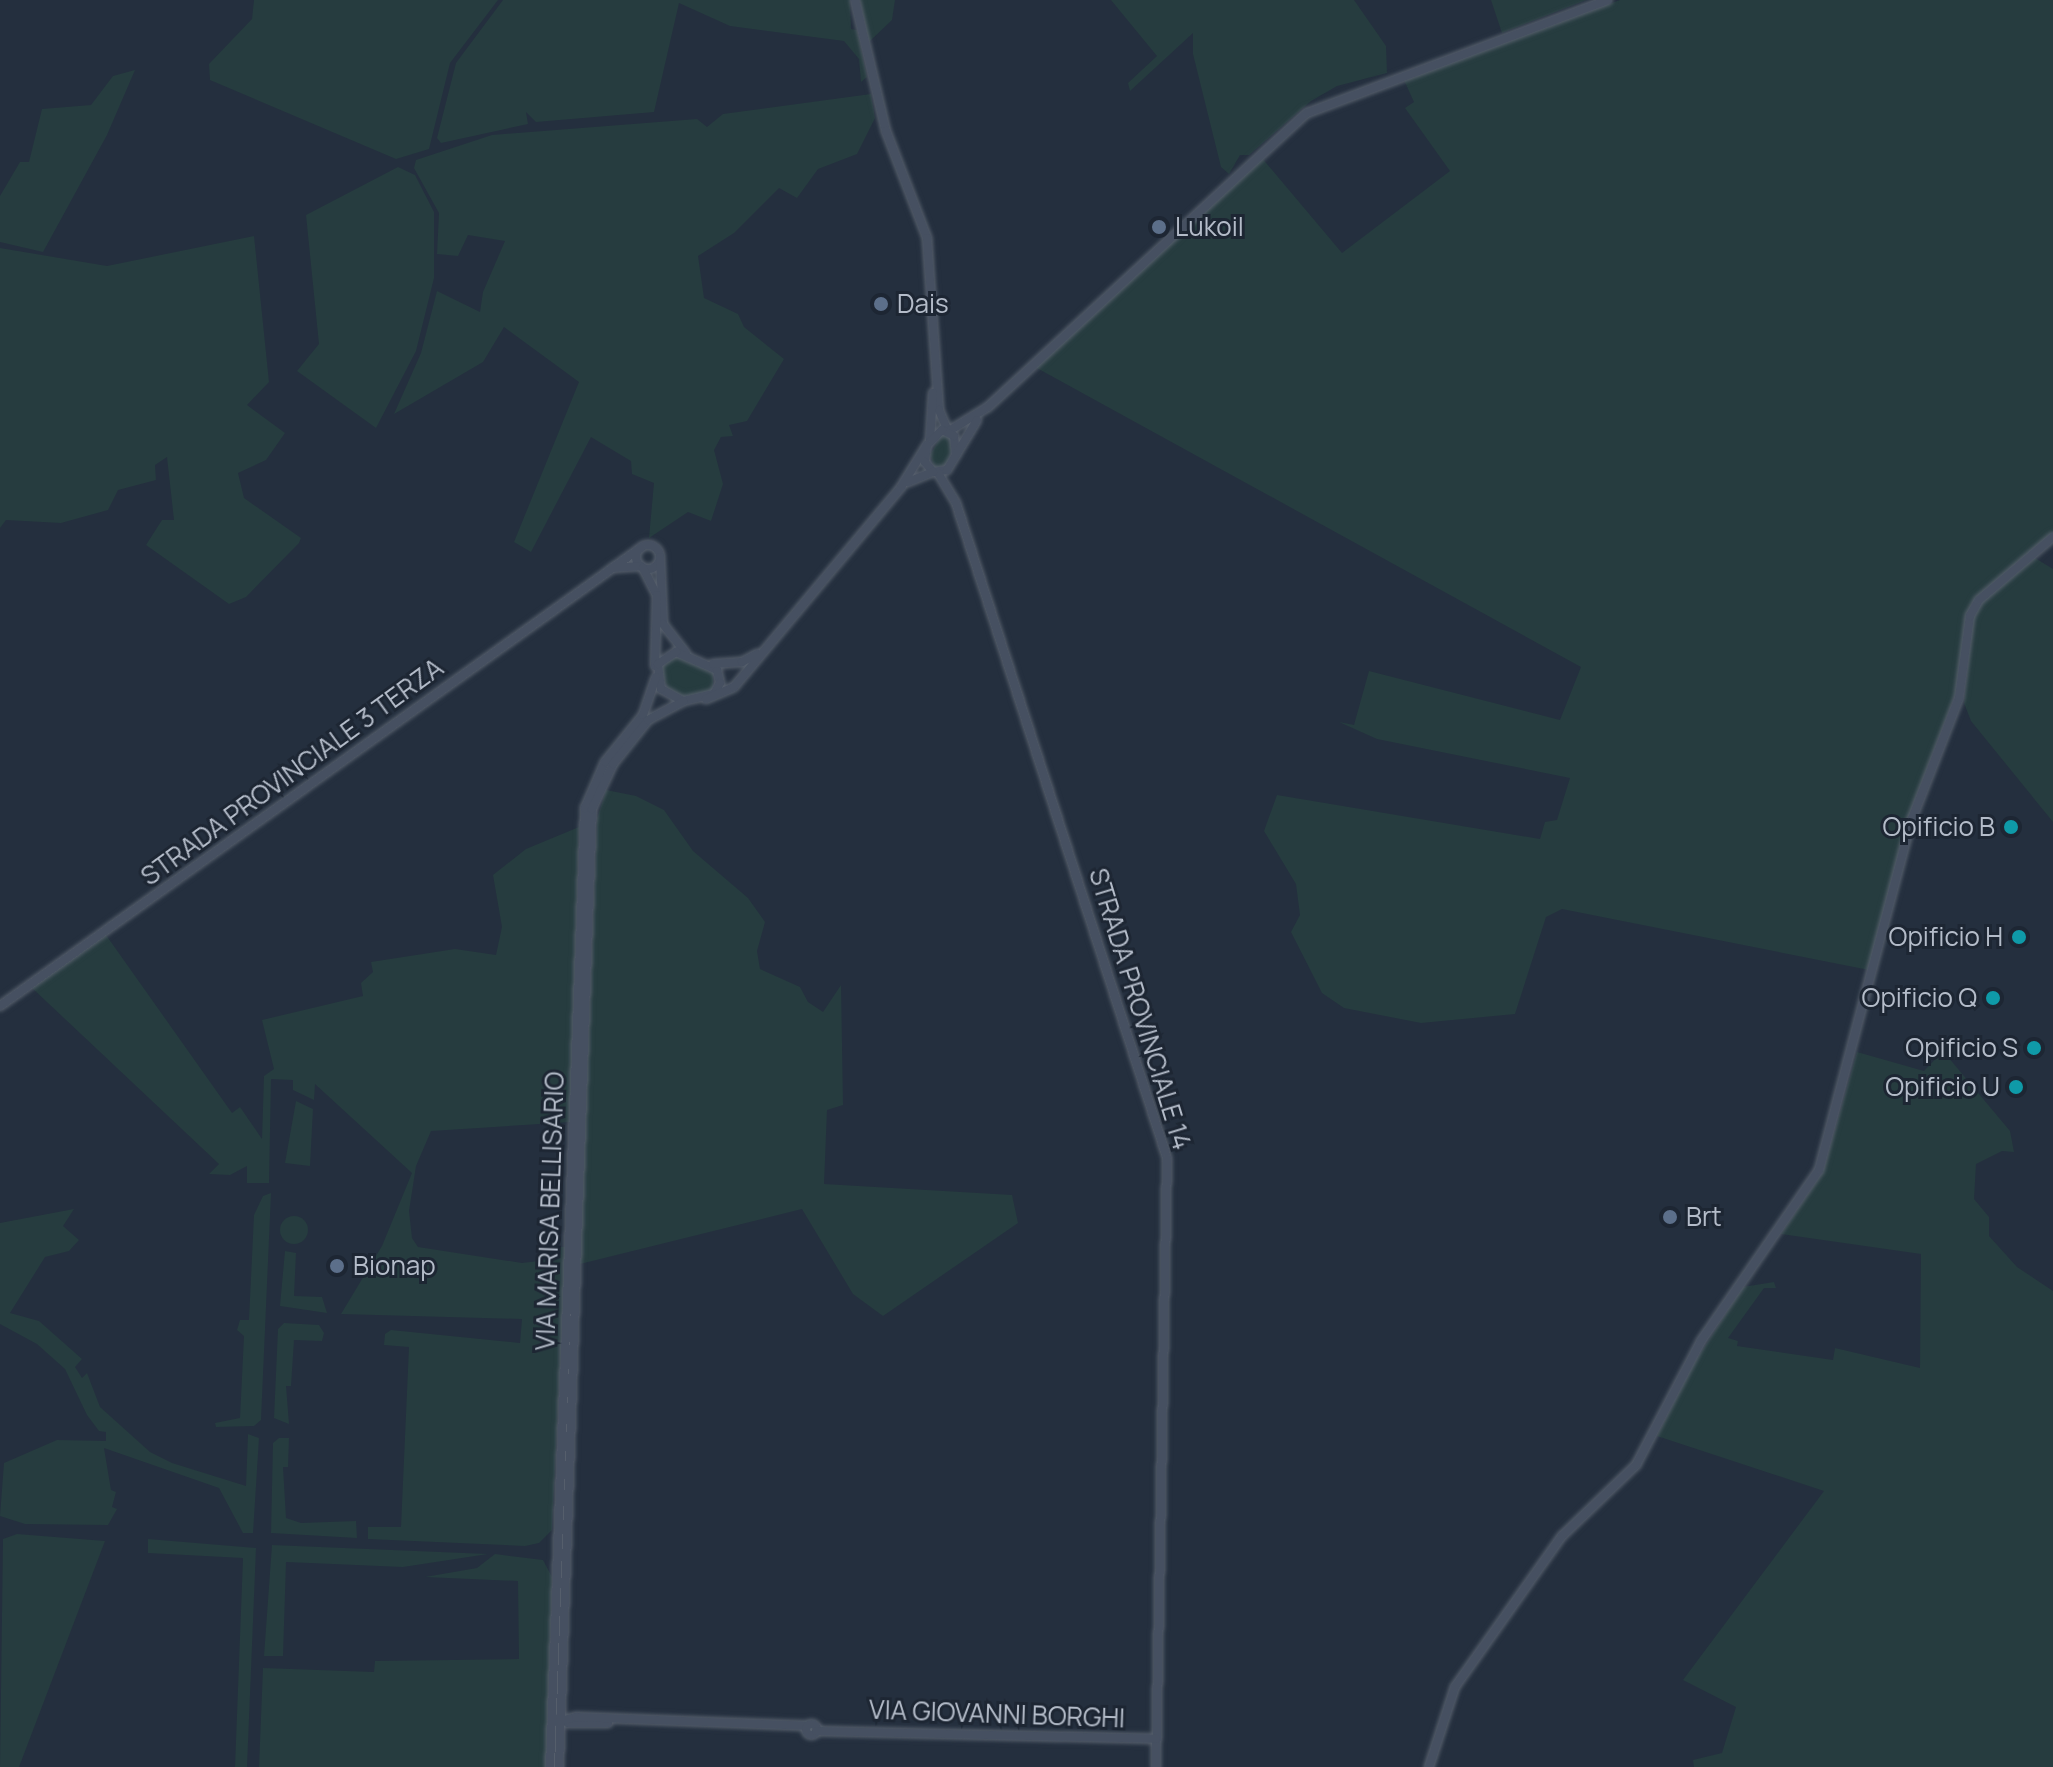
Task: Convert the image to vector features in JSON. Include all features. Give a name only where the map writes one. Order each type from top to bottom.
[{"type":"street","points":[[855,0],[886,131],[927,238],[939,410],[949,431],[955,457],[956,503]]},
{"type":"street","points":[[767,646],[742,662],[712,664],[686,653],[669,653],[656,674],[661,689],[683,701],[706,699],[734,687],[901,487],[928,443],[988,407],[1307,113],[1607,0]]},
{"type":"street","points":[[936,345],[925,462],[936,472],[956,503]]},
{"type":"street","points":[[901,487],[947,470],[988,407]]},
{"type":"street","name":"STRADA PROVINCIALE 14","points":[[956,503],[1167,1158],[1156,1767]]},
{"type":"street","points":[[1429,1767],[1455,1687],[1562,1536],[1636,1465],[1701,1341],[1819,1170],[1912,819],[1959,698],[1970,616],[1979,600],[2053,537]]},
{"type":"street","points":[[642,567],[636,554],[642,547],[655,547],[660,557],[663,624],[686,653]]},
{"type":"street","name":"STRADA PROVINCIALE 3 TERZA","points":[[0,1006],[642,547]]},
{"type":"street","points":[[607,570],[654,567],[660,557]]},
{"type":"street","name":"VIA MARISA BELLISARIO","points":[[550,1767],[585,808],[605,762],[643,715],[656,674],[657,595],[642,567]]},
{"type":"street","points":[[706,699],[720,683],[712,664]]},
{"type":"street","name":"VIA MARISA BELLISARIO","points":[[559,1767],[592,809],[613,764],[648,720],[683,701]]},
{"type":"street","points":[[555,1626],[555,1709],[560,1719]]},
{"type":"street","points":[[561,1694],[577,1720]]},
{"type":"street","points":[[560,1719],[577,1720]]},
{"type":"street","points":[[551,1729],[560,1719]]},
{"type":"street","points":[[560,1745],[577,1720]]},
{"type":"street","name":"VIA GIOVANNI BORGHI","points":[[577,1720],[1156,1739]]},
{"type":"green space","points":[[254,0],[498,0],[450,63],[429,149],[396,159],[210,80],[209,64],[252,19]]},
{"type":"green space","points":[[503,0],[850,0],[851,29],[857,30],[867,77],[861,82],[859,59],[844,41],[730,26],[679,3],[654,112],[536,122],[526,112],[528,124],[441,143],[437,138],[456,63]]},
{"type":"green space","points":[[860,0],[895,0],[892,20],[869,42]]},
{"type":"green space","points":[[1111,0],[1354,0],[1386,46],[1387,73],[1337,86],[1311,101],[1249,155],[1240,155],[1229,174],[1221,167],[1193,54],[1193,33],[1130,91],[1128,83],[1157,56]]},
{"type":"green space","points":[[1491,0],[1586,0],[1502,33]]},
{"type":"green space","points":[[1620,0],[2053,0],[2053,532],[1971,604],[1956,692],[1908,818],[1869,970],[1562,909],[1546,917],[1515,1014],[1421,1023],[1344,1008],[1322,993],[1291,932],[1300,915],[1296,884],[1264,831],[1277,795],[1540,839],[1545,822],[1557,820],[1570,778],[1377,739],[1339,722],[1354,725],[1369,671],[1560,720],[1581,667],[1035,367],[1262,158],[1342,253],[1450,171],[1405,108],[1414,102],[1403,78]]},
{"type":"green space","points":[[135,70],[107,135],[43,252],[0,242],[0,196],[20,162],[29,162],[42,109],[91,105],[113,76]]},
{"type":"green space","points":[[871,94],[875,118],[857,154],[818,169],[797,198],[779,188],[734,233],[698,256],[704,298],[738,314],[744,327],[784,359],[747,421],[729,425],[733,436],[721,437],[714,450],[723,484],[711,521],[688,512],[649,538],[654,483],[632,474],[631,461],[591,437],[531,552],[514,542],[579,382],[504,327],[483,362],[394,414],[421,353],[437,291],[480,312],[483,292],[505,241],[468,235],[458,256],[437,254],[439,213],[414,168],[416,160],[492,135],[697,119],[707,127],[723,114]]},
{"type":"green space","points":[[398,167],[415,175],[434,212],[434,278],[416,351],[376,428],[297,371],[319,344],[306,215]]},
{"type":"green space","points":[[254,236],[269,382],[247,405],[285,433],[266,460],[238,473],[244,498],[301,538],[299,543],[246,597],[229,604],[146,545],[162,520],[174,520],[167,457],[155,465],[156,480],[118,490],[108,510],[61,523],[6,520],[0,528],[0,248],[107,266]]},
{"type":"green space","points":[[942,434],[951,437],[953,446],[947,464],[935,469],[930,455]]},
{"type":"green space","points":[[2035,558],[2053,569],[2053,822],[1971,721],[1964,703],[1973,617],[1982,602]]},
{"type":"green space","points":[[677,656],[713,671],[713,690],[684,697],[667,689],[661,667]]},
{"type":"green space","points":[[606,790],[636,796],[664,810],[693,851],[748,898],[765,922],[757,951],[760,969],[800,987],[808,1002],[823,1012],[841,985],[843,1105],[827,1110],[824,1184],[1012,1195],[1018,1223],[883,1316],[853,1294],[802,1209],[580,1264],[597,819]]},
{"type":"green space","points":[[579,827],[570,1122],[431,1131],[416,1166],[409,1211],[412,1238],[418,1247],[522,1263],[547,1260],[548,1247],[566,1247],[552,1530],[539,1543],[525,1546],[368,1539],[368,1527],[401,1527],[409,1347],[384,1345],[385,1334],[391,1330],[520,1343],[522,1319],[341,1314],[382,1246],[412,1173],[315,1084],[314,1100],[293,1090],[293,1080],[271,1079],[269,1183],[247,1183],[247,1166],[230,1175],[209,1174],[219,1164],[31,987],[106,935],[232,1113],[240,1107],[262,1139],[264,1076],[274,1069],[262,1020],[363,996],[361,983],[373,972],[371,962],[455,949],[496,955],[502,927],[493,875],[526,849]]},
{"type":"green space","points":[[1943,1051],[2010,1131],[2014,1152],[2002,1151],[1976,1164],[1974,1199],[1989,1217],[1989,1236],[2017,1267],[2053,1291],[2053,1767],[1694,1767],[1693,1760],[1722,1753],[1736,1707],[1683,1680],[1824,1491],[1657,1436],[1694,1363],[1743,1287],[1774,1282],[1776,1288],[1764,1288],[1728,1338],[1738,1341],[1737,1346],[1833,1360],[1835,1348],[1920,1368],[1921,1254],[1781,1234],[1823,1172],[1857,1052],[1924,1071]]},
{"type":"green space","points":[[296,1101],[313,1109],[310,1166],[285,1163]]},
{"type":"green space","points":[[271,1193],[261,1420],[254,1426],[216,1427],[215,1423],[240,1418],[244,1336],[237,1330],[240,1320],[249,1320],[254,1215],[263,1196]]},
{"type":"green space","points":[[74,1209],[63,1226],[79,1240],[69,1251],[45,1257],[10,1313],[39,1321],[82,1359],[75,1367],[82,1378],[87,1373],[100,1407],[150,1452],[172,1463],[246,1486],[248,1434],[259,1438],[253,1533],[243,1533],[219,1488],[104,1448],[111,1490],[116,1492],[112,1507],[117,1509],[108,1525],[25,1524],[0,1516],[4,1463],[57,1440],[106,1441],[106,1432],[99,1431],[87,1415],[65,1369],[37,1344],[0,1324],[0,1223]]},
{"type":"green space","points":[[294,1216],[304,1220],[308,1230],[304,1240],[294,1244],[284,1240],[280,1230],[284,1220]]},
{"type":"green space","points":[[285,1251],[296,1253],[294,1296],[322,1297],[327,1313],[280,1306]]},
{"type":"green space","points":[[284,1323],[319,1325],[324,1333],[322,1341],[294,1340],[291,1386],[286,1386],[289,1424],[274,1418],[278,1329]]},
{"type":"green space","points":[[279,1438],[289,1438],[288,1467],[283,1467],[286,1518],[301,1523],[356,1521],[357,1538],[271,1533],[273,1443]]},
{"type":"green space","points":[[17,1534],[105,1541],[19,1767],[0,1767],[3,1539]]},
{"type":"green space","points":[[148,1539],[256,1548],[247,1767],[235,1767],[243,1558],[148,1553]]},
{"type":"green space","points":[[272,1545],[488,1554],[403,1567],[286,1562],[283,1656],[264,1656]]},
{"type":"green space","points":[[495,1554],[543,1560],[552,1577],[546,1767],[259,1767],[263,1668],[374,1672],[375,1661],[519,1659],[518,1581],[425,1577],[477,1568]]},
{"type":"place","name":"Lukoil","points":[[1159,227]]},
{"type":"place","name":"Dais","points":[[881,304]]},
{"type":"place","name":"Opificio B","points":[[2011,827]]},
{"type":"place","name":"Opificio H","points":[[2019,937]]},
{"type":"place","name":"Opificio Q","points":[[1993,998]]},
{"type":"place","name":"Opificio S","points":[[2034,1048]]},
{"type":"place","name":"Opificio U","points":[[2016,1087]]},
{"type":"place","name":"Brt","points":[[1670,1217]]},
{"type":"place","name":"Bionap","points":[[337,1266]]}]
